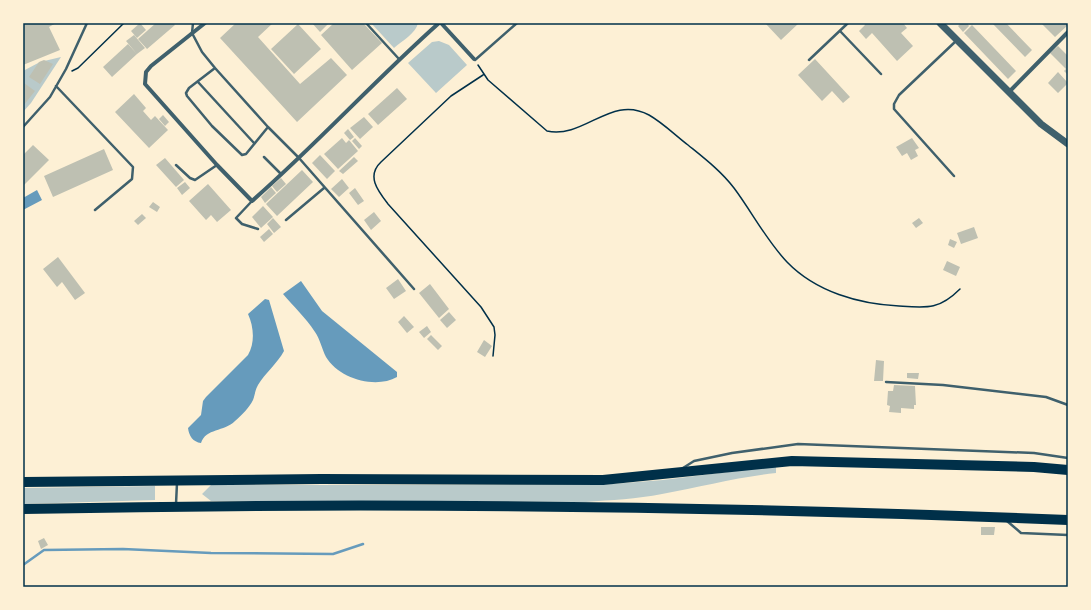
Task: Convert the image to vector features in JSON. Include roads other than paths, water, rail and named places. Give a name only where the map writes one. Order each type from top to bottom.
[{"type":"highway","points":[[23,482],[603,480],[792,461],[1034,467],[1068,470]]},
{"type":"highway","points":[[23,509],[176,506],[602,507],[1068,520]]},
{"type":"street","points":[[205,23],[151,66],[146,72],[145,84],[217,165],[252,201],[299,158],[400,58],[440,23],[475,59]]},
{"type":"street","points":[[940,23],[1041,124],[1068,144]]},
{"type":"street","points":[[1009,92],[1068,32]]},
{"type":"lane","points":[[23,127],[50,97],[66,69],[88,23]]},
{"type":"lane","points":[[193,23],[192,33],[202,52],[215,68],[268,127],[299,158],[414,289]]},
{"type":"lane","points":[[366,23],[400,58]]},
{"type":"lane","points":[[475,59],[517,23]]},
{"type":"lane","points":[[809,60],[848,23]]},
{"type":"lane","points":[[840,31],[881,74]]},
{"type":"lane","points":[[954,176],[894,109],[894,104],[899,95],[957,41]]},
{"type":"lane","points":[[215,68],[187,90],[187,96],[212,126],[242,155],[246,154],[268,127]]},
{"type":"lane","points":[[198,82],[254,143]]},
{"type":"lane","points":[[56,86],[133,167],[132,179],[94,210]]},
{"type":"lane","points":[[264,157],[281,175]]},
{"type":"lane","points":[[176,165],[190,178],[195,180],[217,165]]},
{"type":"lane","points":[[286,220],[324,188]]},
{"type":"lane","points":[[252,201],[236,218],[242,224],[258,229]]},
{"type":"lane","points":[[886,382],[943,385],[1046,397],[1068,405]]},
{"type":"lane","points":[[673,474],[694,461],[732,453],[798,444],[1034,453],[1068,458]]},
{"type":"lane","points":[[176,506],[177,481]]},
{"type":"lane","points":[[1003,518],[1021,533],[1068,535]]},
{"type":"water","points":[[37,190],[42,200],[23,210],[23,198]]},
{"type":"water","points":[[301,281],[322,311],[397,372],[397,377],[379,382],[358,380],[332,365],[326,357],[318,338],[311,327],[283,294]]},
{"type":"water","points":[[265,299],[269,300],[284,351],[258,385],[253,400],[243,414],[226,427],[211,432],[203,438],[201,443],[196,441],[190,436],[188,428],[201,415],[203,401],[206,397],[248,355],[252,345],[253,335],[252,324],[248,314]]},
{"type":"waterway","points":[[23,565],[44,550],[123,549],[211,553],[333,554],[363,544]]}]
